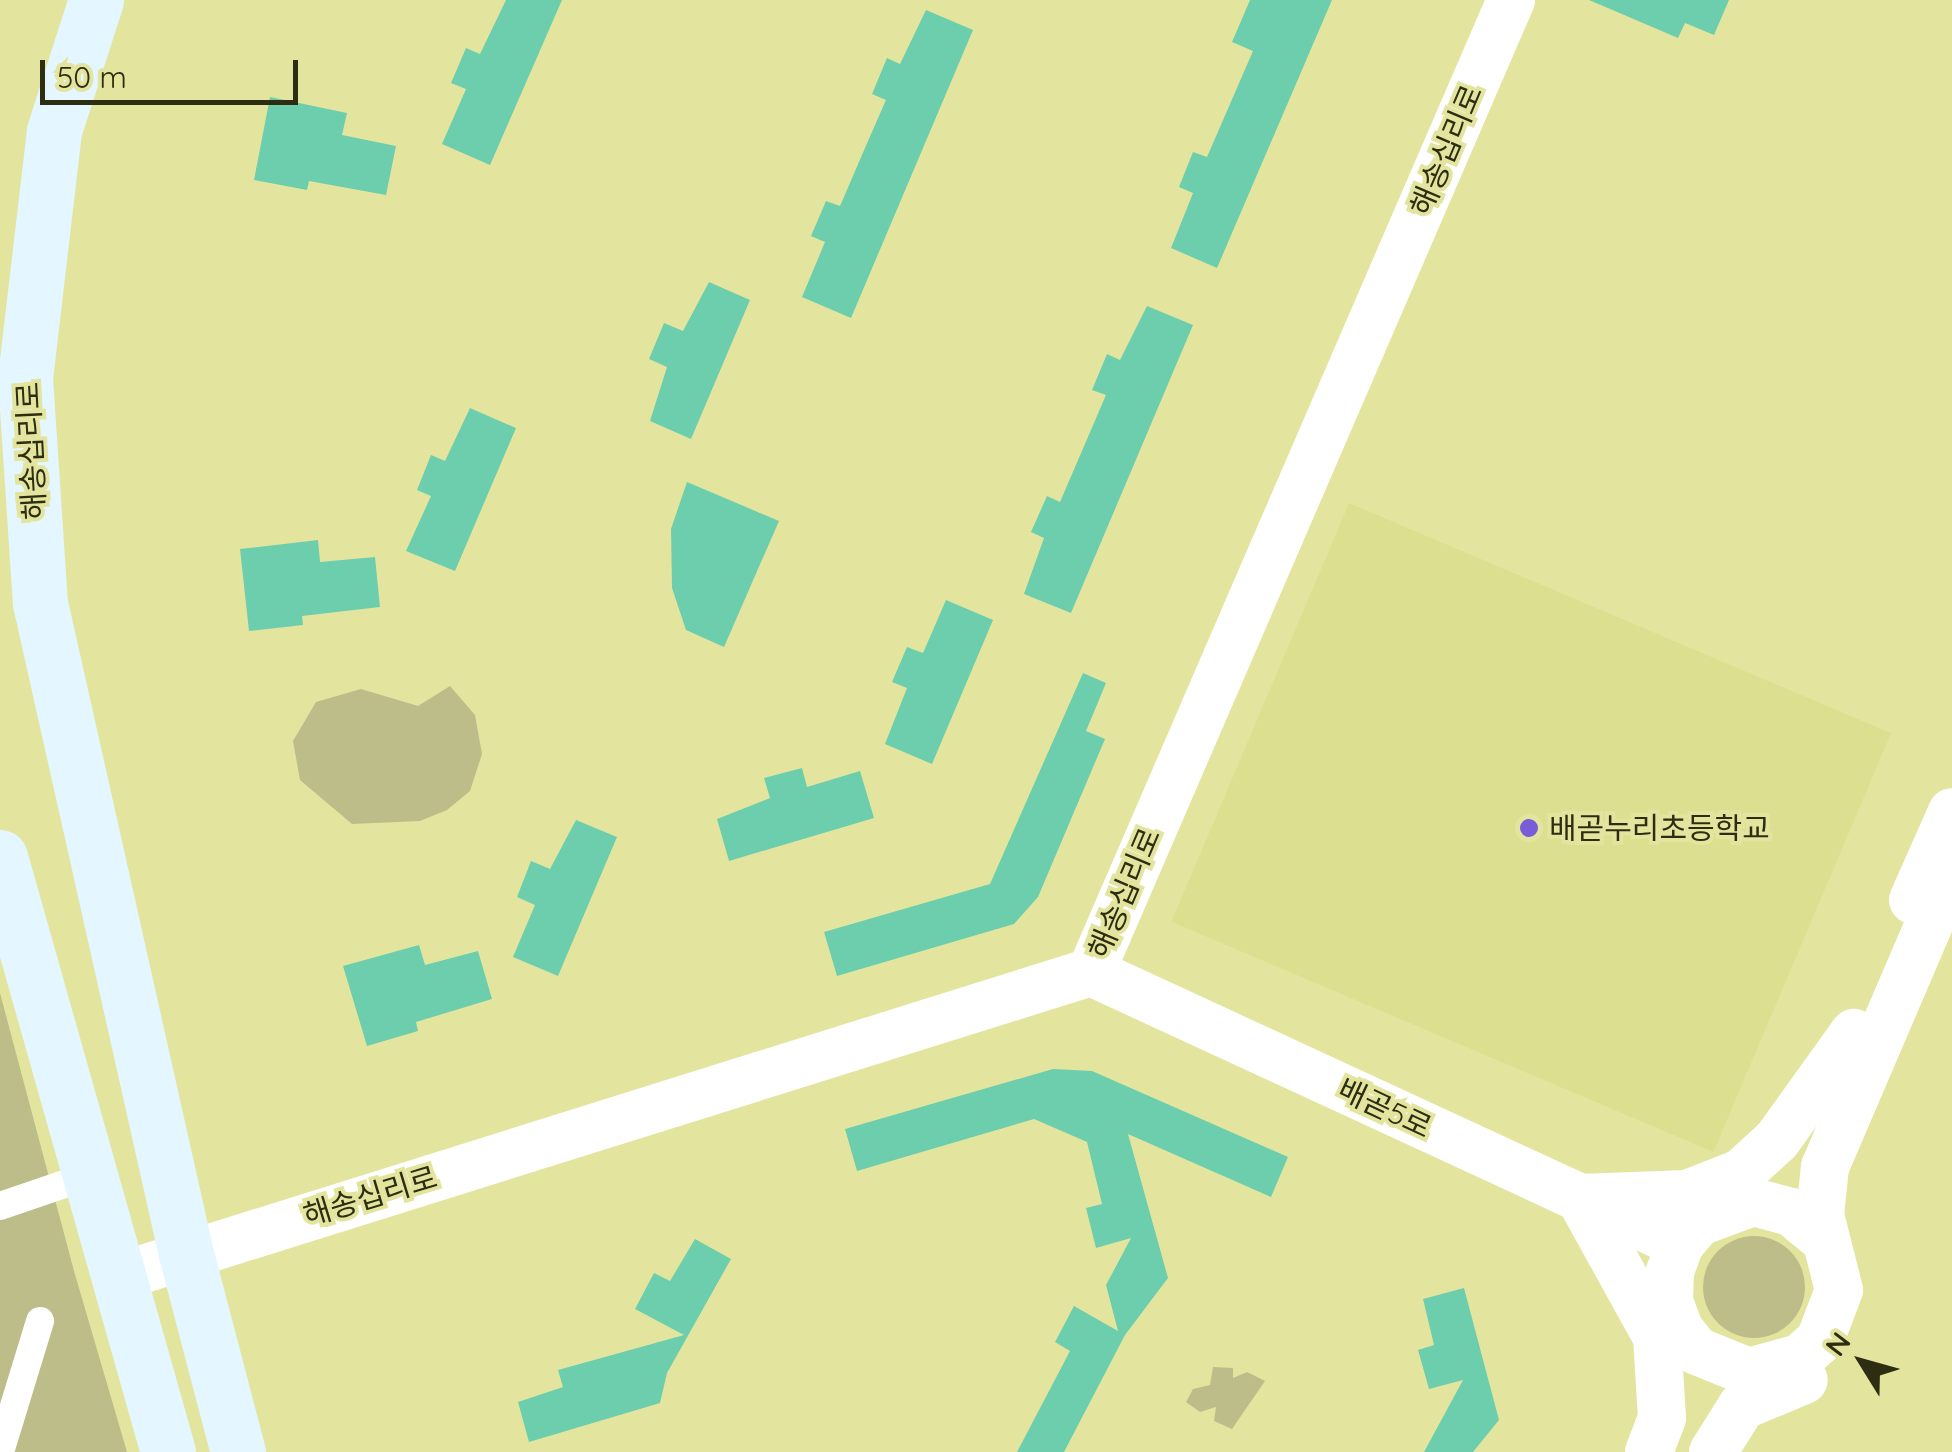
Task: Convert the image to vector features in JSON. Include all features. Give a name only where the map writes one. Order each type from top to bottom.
[{"type":"main road","name":"해송십리로","points":[[96,0],[54,131],[25,378],[40,602],[186,1254],[238,1452]]},
{"type":"main road","points":[[0,857],[94,1174],[168,1452]]},
{"type":"street","name":"해송십리로","points":[[121,1276],[1090,972],[1510,0]]},
{"type":"street","points":[[1698,1452],[1723,1402],[1760,1371],[1800,1358],[1833,1317],[1838,1290],[1824,1239],[1825,1167],[1866,1038],[1952,812]]},
{"type":"street","points":[[1668,1452],[1688,1383],[1683,1334],[1669,1301],[1680,1244],[1699,1222],[1742,1204],[1790,1154],[1866,1038],[1952,870]]},
{"type":"street","name":"배곧5로","points":[[1090,972],[1680,1244]]},
{"type":"street","points":[[1649,1452],[1662,1418],[1657,1337],[1580,1198],[1687,1194],[1749,1168],[1866,1038]]},
{"type":"street","points":[[1713,1452],[1742,1406],[1816,1374],[1857,1324],[1861,1278],[1846,1227],[1845,1181],[1866,1038]]},
{"type":"street","points":[[0,1206],[94,1174]]},
{"type":"street","points":[[1742,1204],[1782,1207],[1824,1239]]},
{"type":"street","points":[[0,1452],[40,1321]]},
{"type":"street","points":[[1683,1334],[1722,1366],[1760,1371]]},
{"type":"shaded area","name":"배곧누리초등학교","points":[[1349,503],[1891,733],[1713,1152],[1171,922]]},
{"type":"shaded area","points":[[450,686],[475,715],[482,754],[470,791],[447,810],[420,821],[352,824],[300,780],[293,741],[316,702],[361,689],[418,706]]},
{"type":"shaded area","points":[[0,993],[74,1271],[127,1452],[0,1452]]},
{"type":"shaded area","points":[[1754,1236],[1773,1240],[1790,1251],[1801,1268],[1805,1287],[1801,1306],[1790,1323],[1773,1334],[1754,1338],[1735,1334],[1718,1323],[1707,1306],[1703,1287],[1707,1268],[1718,1251],[1735,1240]]},
{"type":"shaded area","points":[[1213,1367],[1233,1368],[1233,1378],[1247,1372],[1265,1381],[1232,1429],[1214,1421],[1216,1407],[1200,1412],[1186,1402],[1193,1389],[1210,1385]]},
{"type":"building","points":[[506,0],[562,0],[490,165],[442,144],[466,89],[451,83],[466,48],[480,54]]},
{"type":"building","points":[[1250,0],[1332,0],[1217,268],[1171,248],[1193,193],[1179,187],[1193,152],[1207,157],[1253,51],[1232,42]]},
{"type":"building","points":[[1589,0],[1729,0],[1714,35],[1685,23],[1678,38]]},
{"type":"building","points":[[926,10],[973,30],[851,318],[802,297],[825,242],[811,236],[826,201],[840,206],[886,100],[872,94],[887,58],[900,64]]},
{"type":"building","points":[[270,97],[347,113],[342,135],[396,146],[386,195],[309,181],[307,190],[254,180]]},
{"type":"building","points":[[709,282],[750,300],[691,439],[650,421],[667,367],[649,359],[664,323],[683,331]]},
{"type":"building","points":[[1147,306],[1193,325],[1071,613],[1024,594],[1044,538],[1031,532],[1047,496],[1060,502],[1106,395],[1092,390],[1107,354],[1120,360]]},
{"type":"building","points":[[470,408],[516,428],[455,571],[406,551],[431,496],[417,490],[431,455],[445,461]]},
{"type":"building","points":[[687,482],[779,521],[724,647],[686,630],[672,588],[671,529]]},
{"type":"building","points":[[318,540],[320,562],[375,557],[380,607],[302,616],[303,625],[249,631],[240,549]]},
{"type":"building","points":[[946,600],[993,620],[932,764],[885,744],[907,688],[892,682],[907,647],[923,653]]},
{"type":"building","points":[[1083,673],[1106,683],[1086,731],[1105,739],[1038,897],[1014,924],[837,976],[824,932],[990,884]]},
{"type":"building","points":[[802,768],[807,787],[860,771],[874,818],[729,861],[717,819],[770,798],[764,778]]},
{"type":"building","points":[[576,820],[617,837],[558,976],[513,957],[535,905],[517,897],[531,861],[550,869]]},
{"type":"building","points":[[419,945],[425,965],[478,951],[492,999],[416,1022],[418,1031],[367,1046],[343,966]]},
{"type":"building","points":[[1053,1069],[1092,1071],[1288,1157],[1271,1197],[1128,1134],[1168,1278],[1125,1335],[1064,1452],[1017,1452],[1070,1351],[1055,1342],[1074,1306],[1118,1331],[1106,1285],[1131,1238],[1096,1248],[1086,1208],[1102,1204],[1087,1142],[1034,1119],[857,1171],[845,1129]]},
{"type":"building","points":[[695,1239],[731,1259],[667,1373],[660,1403],[529,1442],[518,1402],[563,1387],[558,1370],[684,1335],[635,1309],[654,1273],[670,1281]]},
{"type":"building","points":[[1464,1288],[1499,1420],[1473,1452],[1424,1452],[1463,1380],[1429,1389],[1418,1350],[1434,1345],[1423,1299]]},
{"type":"place","name":"배곧누리초등학교","points":[[1529,828]]}]
